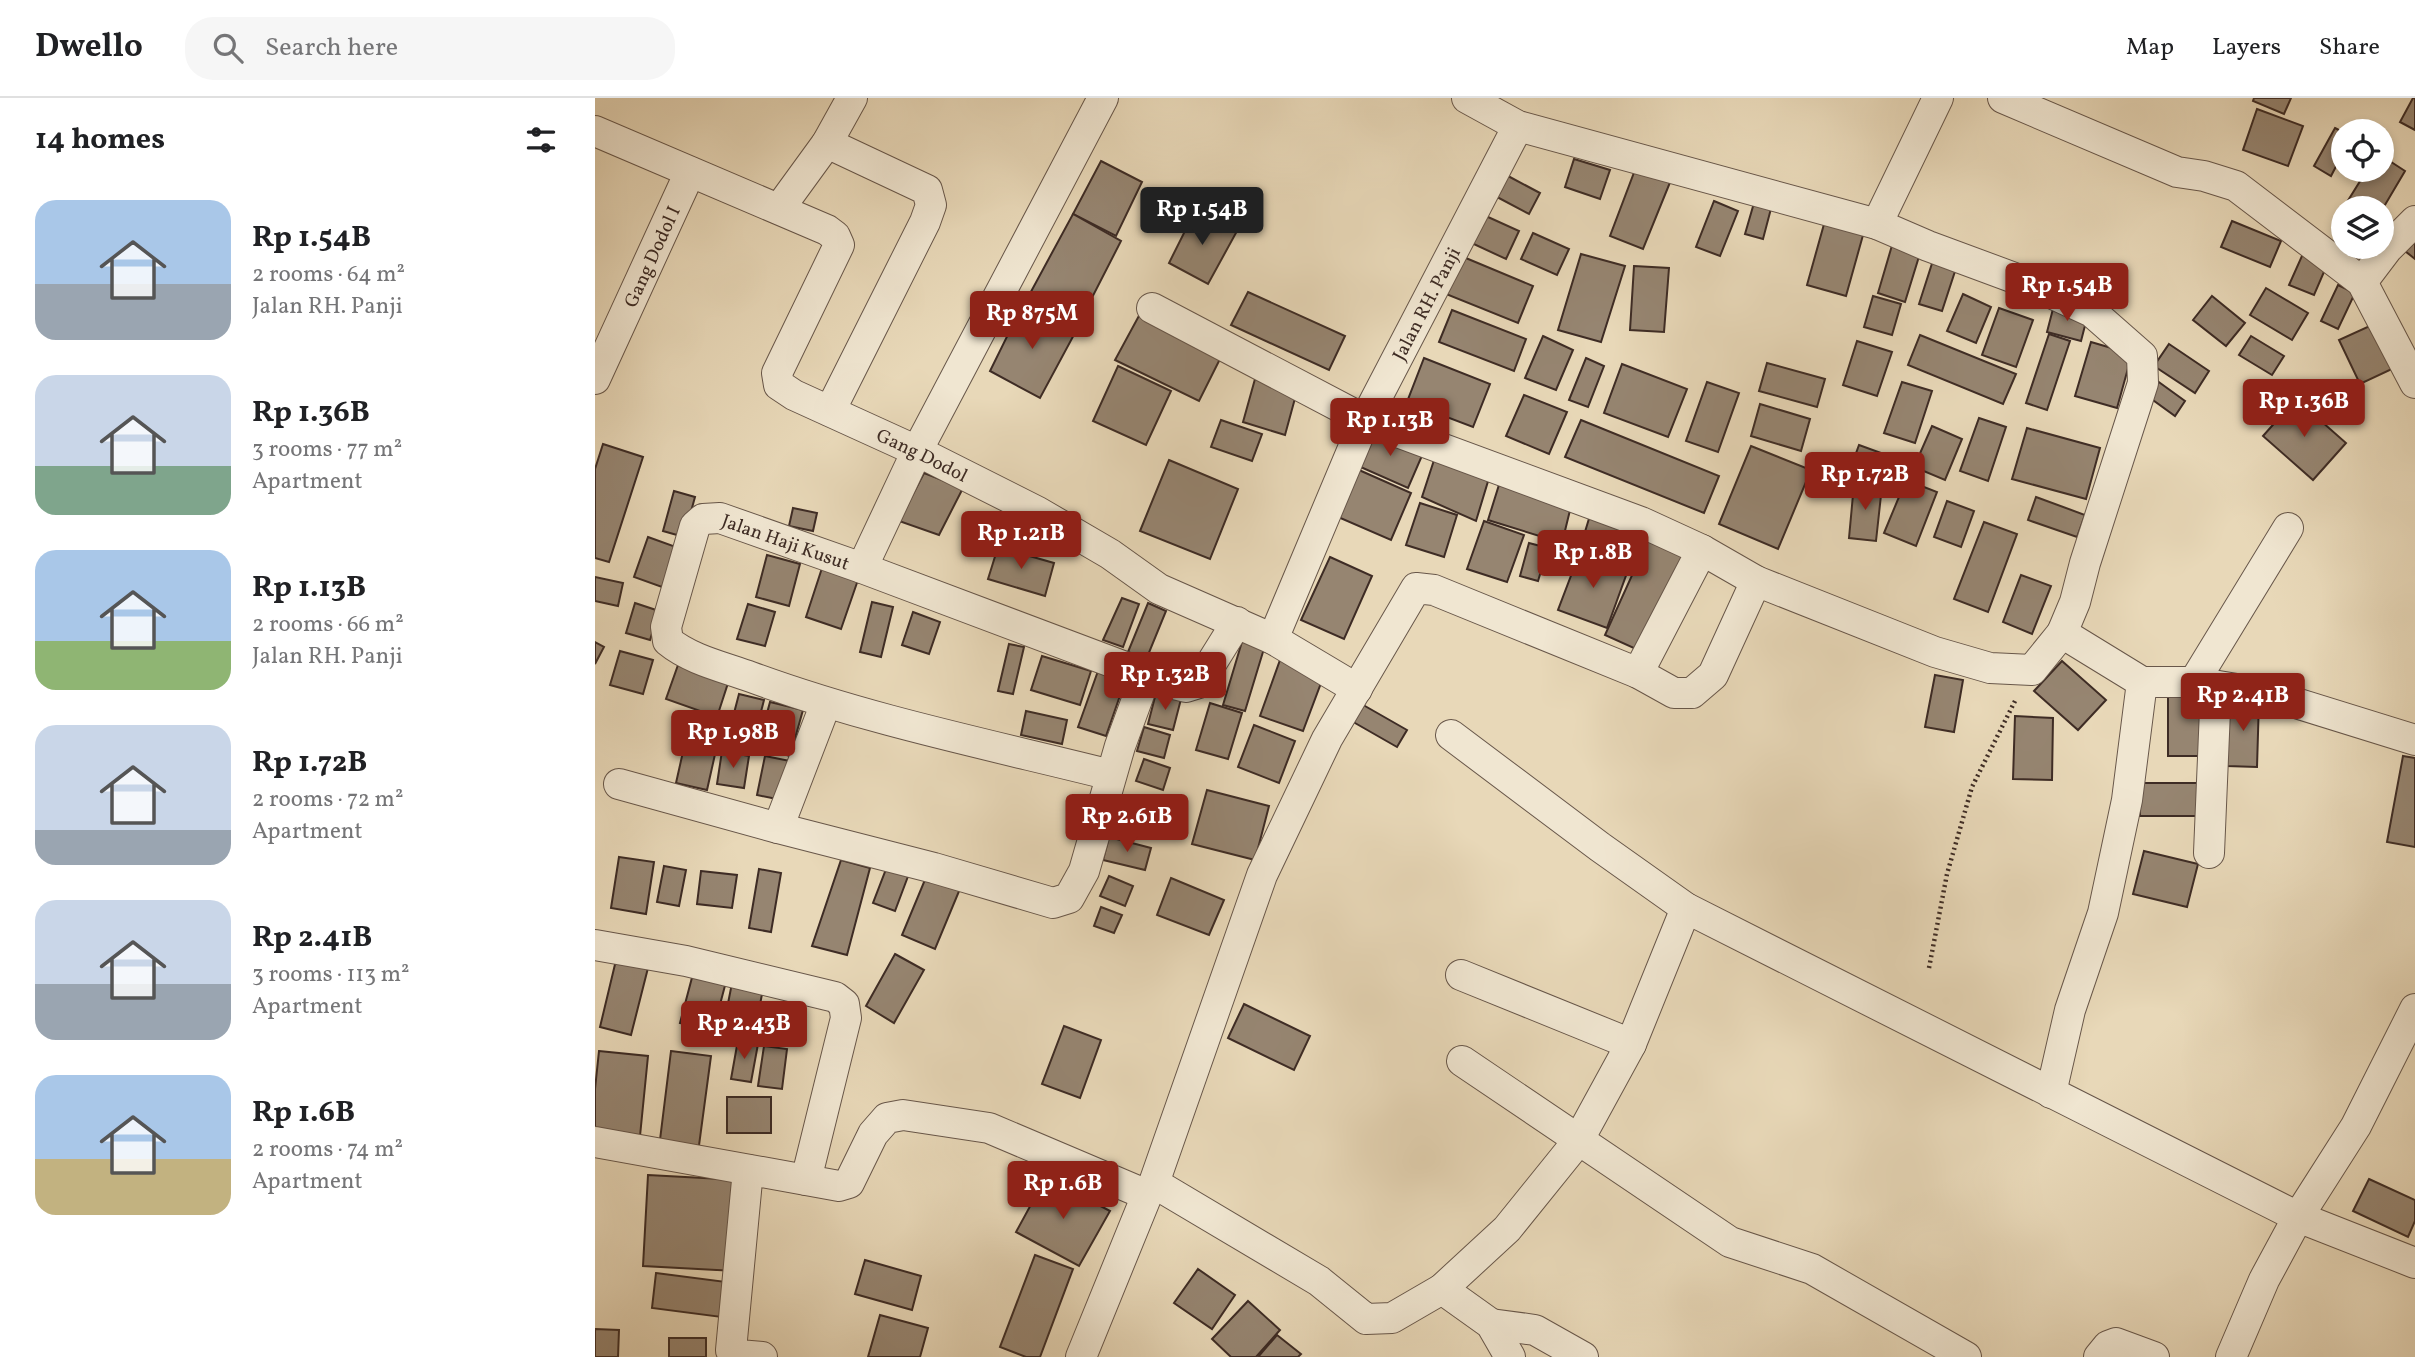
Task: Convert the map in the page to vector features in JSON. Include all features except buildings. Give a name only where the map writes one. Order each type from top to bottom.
[{"type":"street","points":[[779,209],[827,143],[852,98]]},
{"type":"street","points":[[862,568],[916,451],[1103,98]]},
{"type":"street","points":[[1152,308],[1365,420],[1641,522],[1702,550],[1770,588],[1935,652],[1990,668],[2032,670],[2062,633],[2075,602],[2085,562],[2143,383],[2142,356],[2092,312],[2023,281],[1877,224],[1518,125],[1467,98]]},
{"type":"street","points":[[1877,224],[1938,98]]},
{"type":"street","points":[[2003,98],[2177,172],[2204,176],[2237,186],[2362,282],[2415,383]]},
{"type":"street","name":"Jalan RH. Panji","points":[[1273,639],[1365,420],[1518,125]]},
{"type":"street","name":"Gang Dodol","points":[[595,131],[779,209],[835,236],[839,245],[778,373],[779,385],[794,395],[916,451],[1038,512],[1110,554],[1159,589],[1273,639],[1357,689]]},
{"type":"street","points":[[827,143],[927,190],[931,205],[830,411]]},
{"type":"street","name":"Gang Dodol I","points":[[595,379],[690,172]]},
{"type":"street","points":[[2362,282],[2387,249],[2415,221]]},
{"type":"street","name":"Jalan Haji Kusut","points":[[1111,775],[826,703],[699,659],[675,647],[668,641],[666,626],[695,526],[703,519],[719,518],[1186,687],[1199,683],[1237,622]]},
{"type":"street","points":[[2209,853],[2205,684],[2288,528]]},
{"type":"street","points":[[1638,673],[1702,550]]},
{"type":"street","points":[[1081,1357],[1150,1189],[1262,875],[1327,738],[1416,588],[1434,590],[1638,673],[1674,693],[1692,693],[1713,675],[1756,581]]},
{"type":"street","points":[[2062,633],[2142,682],[2205,684],[2267,694],[2415,740]]},
{"type":"street","points":[[619,784],[934,868],[1053,903],[1069,898],[1084,871],[1111,775],[1146,674]]},
{"type":"street","points":[[2050,1093],[2070,1010],[2103,913],[2127,800],[2142,682]]},
{"type":"street","points":[[778,828],[826,703]]},
{"type":"street","points":[[1451,735],[1686,908],[2298,1217],[2415,1263]]},
{"type":"street","points":[[595,1142],[839,1186],[849,1183],[873,1133],[887,1118],[903,1115],[989,1128],[1150,1189],[1319,1281],[1366,1319],[1392,1318],[1442,1289],[1507,1229],[1578,1141],[1631,1044],[1686,908]]},
{"type":"street","points":[[595,945],[700,965],[835,997],[844,1004],[846,1018],[806,1180]]},
{"type":"street","points":[[1461,975],[1631,1044]]},
{"type":"street","points":[[2231,1357],[2264,1280],[2298,1217],[2356,1126],[2415,1009]]},
{"type":"street","points":[[1462,1061],[1730,1242],[1812,1269],[1966,1357]]},
{"type":"street","points":[[748,1171],[731,1350],[739,1355],[762,1357]]},
{"type":"street","points":[[1442,1289],[1491,1324],[1510,1357]]},
{"type":"street","points":[[1491,1324],[1535,1331],[1583,1357]]},
{"type":"street","points":[[2099,1357],[2108,1346],[2116,1343],[2154,1357]]},
{"type":"path","points":[[1929,968],[1947,874],[1972,786],[2032,670]]}]
